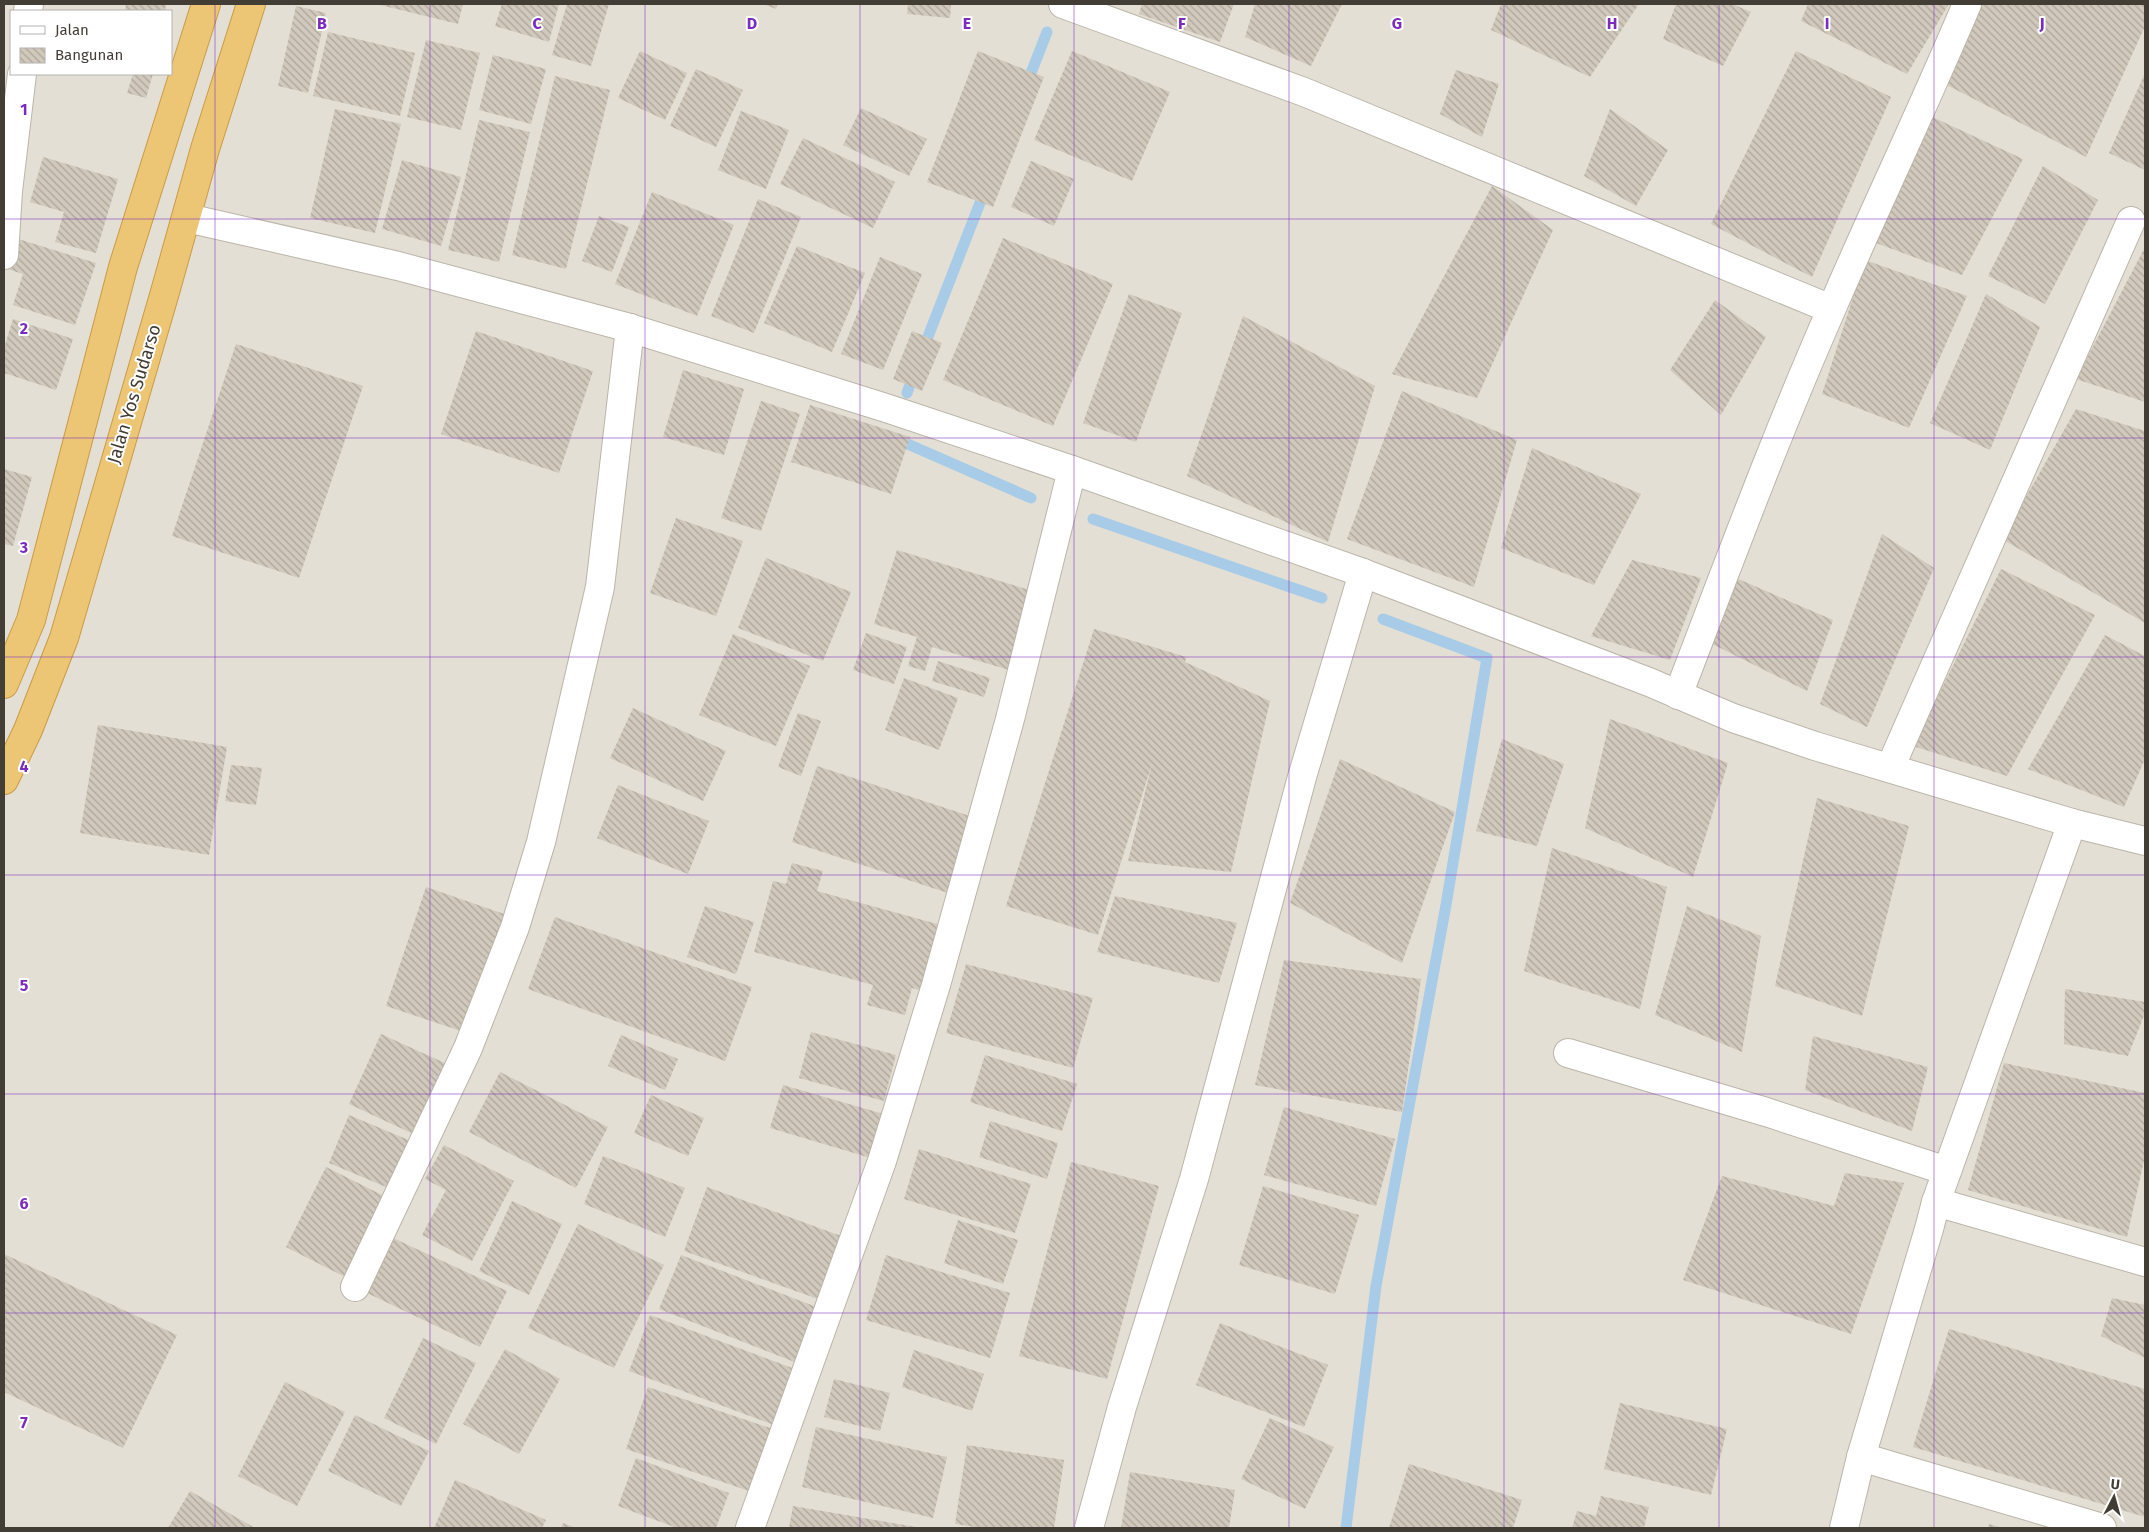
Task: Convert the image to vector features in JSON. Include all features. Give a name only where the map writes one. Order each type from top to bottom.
[{"type":"highway","points":[[4,684],[31,620],[123,266],[206,4]]},
{"type":"highway","name":"Jalan Yos Sudarso","points":[[4,780],[28,730],[64,638],[122,433],[187,218],[205,149],[252,4]]},
{"type":"highway","points":[[84,420],[122,433]]},
{"type":"street","points":[[1063,4],[1304,92],[1831,309]]},
{"type":"street","points":[[1678,694],[1735,545],[1831,309],[1967,4]]},
{"type":"street","points":[[4,255],[8,191],[22,75]]},
{"type":"street","points":[[187,218],[398,266],[630,328],[886,408],[1072,470],[1363,573],[1678,694],[1733,718],[1815,746],[2072,823],[2145,841]]},
{"type":"street","points":[[1890,768],[2131,221]]},
{"type":"street","points":[[355,1287],[468,1048],[515,927],[541,842],[600,587],[630,328]]},
{"type":"street","points":[[750,1528],[882,1161],[933,994],[1010,719],[1072,470]]},
{"type":"street","points":[[1089,1528],[1122,1407],[1194,1179],[1302,778],[1363,573]]},
{"type":"street","points":[[1844,1528],[1861,1457],[1930,1229],[1936,1202],[2072,823]]},
{"type":"street","points":[[1568,1053],[1766,1112],[1947,1171]]},
{"type":"street","points":[[1936,1202],[2145,1262]]},
{"type":"street","points":[[1861,1457],[2102,1528]]},
{"type":"shaded area","points":[[4,4],[2145,4],[2145,1528],[4,1528]]},
{"type":"building","points":[[126,4],[166,4],[165,10],[125,10]]},
{"type":"building","points":[[376,4],[463,4],[458,24]]},
{"type":"building","points":[[502,4],[559,4],[549,42],[495,26]]},
{"type":"building","points":[[567,4],[609,4],[591,66],[552,55]]},
{"type":"building","points":[[763,4],[778,4],[776,9]]},
{"type":"building","points":[[908,4],[951,4],[950,18],[907,14]]},
{"type":"building","points":[[1142,4],[1234,4],[1220,42],[1139,14]]},
{"type":"building","points":[[1255,4],[1342,4],[1311,66],[1245,37]]},
{"type":"building","points":[[1501,4],[1639,4],[1590,77],[1491,30]]},
{"type":"building","points":[[1676,4],[1732,4],[1751,12],[1723,66],[1663,39]]},
{"type":"building","points":[[1808,4],[1949,4],[1907,74],[1801,21]]},
{"type":"building","points":[[1974,4],[2145,4],[2145,26],[2086,157],[1941,82]]},
{"type":"building","points":[[296,6],[326,13],[308,93],[278,86]]},
{"type":"building","points":[[328,32],[415,53],[400,116],[313,96]]},
{"type":"building","points":[[426,40],[480,53],[461,130],[407,117]]},
{"type":"building","points":[[640,51],[687,73],[665,120],[618,98]]},
{"type":"building","points":[[978,51],[1044,77],[993,207],[927,182]]},
{"type":"building","points":[[1072,51],[1170,92],[1132,181],[1034,140]]},
{"type":"building","points":[[1796,51],[1891,97],[1812,277],[1711,224]]},
{"type":"building","points":[[493,55],[546,69],[531,124],[479,110]]},
{"type":"building","points":[[696,69],[743,90],[716,147],[670,126]]},
{"type":"building","points":[[1456,70],[1499,84],[1482,137],[1440,114]]},
{"type":"building","points":[[2145,73],[2145,170],[2109,153]]},
{"type":"building","points":[[133,75],[153,75],[146,98],[127,93]]},
{"type":"building","points":[[555,76],[610,90],[566,269],[512,255]]},
{"type":"building","points":[[861,108],[927,139],[909,176],[843,145]]},
{"type":"building","points":[[335,109],[401,124],[375,233],[310,218]]},
{"type":"building","points":[[1610,109],[1668,150],[1636,206],[1584,176]]},
{"type":"building","points":[[741,111],[789,130],[766,189],[718,170]]},
{"type":"building","points":[[1928,115],[2023,159],[1962,275],[1876,243]]},
{"type":"building","points":[[479,120],[530,132],[499,262],[448,250]]},
{"type":"building","points":[[803,138],[895,182],[873,228],[780,184]]},
{"type":"building","points":[[43,157],[118,179],[96,253],[55,242],[64,212],[30,202]]},
{"type":"building","points":[[402,160],[461,177],[441,246],[382,229]]},
{"type":"building","points":[[1031,161],[1074,179],[1054,226],[1011,207]]},
{"type":"building","points":[[2043,166],[2098,200],[2045,304],[1988,276]]},
{"type":"building","points":[[1492,186],[1553,230],[1477,398],[1392,374]]},
{"type":"building","points":[[652,192],[734,225],[697,316],[615,284]]},
{"type":"building","points":[[758,199],[801,217],[754,333],[711,316]]},
{"type":"building","points":[[599,216],[629,227],[612,272],[582,261]]},
{"type":"building","points":[[15,238],[96,263],[75,325],[13,305],[23,274],[4,268]]},
{"type":"building","points":[[1003,238],[1113,284],[1053,426],[943,380]]},
{"type":"building","points":[[797,246],[865,273],[832,352],[764,323]]},
{"type":"building","points":[[2145,247],[2145,402],[2076,379]]},
{"type":"building","points":[[880,257],[922,274],[883,370],[841,354]]},
{"type":"building","points":[[1865,260],[1967,296],[1909,428],[1822,394]]},
{"type":"building","points":[[1129,294],[1182,313],[1136,442],[1083,423]]},
{"type":"building","points":[[1986,294],[2040,327],[1990,450],[1930,423]]},
{"type":"building","points":[[1715,300],[1766,337],[1721,415],[1670,370]]},
{"type":"building","points":[[1243,316],[1375,386],[1328,542],[1187,476]]},
{"type":"building","points":[[13,319],[73,339],[56,390],[4,373],[4,348]]},
{"type":"building","points":[[476,331],[593,371],[559,473],[441,434]]},
{"type":"building","points":[[912,331],[942,343],[922,391],[893,379]]},
{"type":"building","points":[[236,344],[363,386],[299,578],[172,536]]},
{"type":"building","points":[[683,370],[744,389],[724,455],[663,437]]},
{"type":"building","points":[[1402,391],[1517,440],[1474,587],[1347,539]]},
{"type":"building","points":[[761,401],[800,414],[761,531],[721,518]]},
{"type":"building","points":[[810,405],[910,437],[891,494],[791,462]]},
{"type":"building","points":[[2076,409],[2145,431],[2145,623],[2002,539]]},
{"type":"building","points":[[1532,448],[1641,494],[1594,585],[1501,548]]},
{"type":"building","points":[[4,469],[32,477],[13,546],[4,544]]},
{"type":"building","points":[[676,518],[743,541],[716,616],[650,593]]},
{"type":"building","points":[[1882,534],[1934,568],[1867,727],[1820,704]]},
{"type":"building","points":[[897,550],[1033,591],[1009,670],[932,647],[925,671],[908,666],[917,637],[874,624]]},
{"type":"building","points":[[766,558],[851,592],[823,661],[738,628]]},
{"type":"building","points":[[1632,560],[1701,578],[1670,660],[1591,636]]},
{"type":"building","points":[[2001,569],[2095,615],[2007,776],[1913,746]]},
{"type":"building","points":[[1729,575],[1833,620],[1807,691],[1706,641]]},
{"type":"building","points":[[1094,629],[1186,657],[1185,662],[1270,701],[1231,872],[1128,861],[1152,764],[1098,935],[1006,906]]},
{"type":"building","points":[[866,633],[907,647],[894,684],[853,670]]},
{"type":"building","points":[[733,634],[810,666],[776,746],[699,715]]},
{"type":"building","points":[[2105,635],[2145,656],[2145,759],[2124,807],[2028,769]]},
{"type":"building","points":[[938,661],[990,678],[984,697],[932,681]]},
{"type":"building","points":[[904,678],[958,698],[939,750],[885,730]]},
{"type":"building","points":[[633,708],[726,751],[703,801],[610,758]]},
{"type":"building","points":[[798,713],[821,721],[801,776],[778,767]]},
{"type":"building","points":[[1610,719],[1728,763],[1693,877],[1585,828]]},
{"type":"building","points":[[98,725],[227,747],[209,855],[80,833]]},
{"type":"building","points":[[1502,739],[1564,764],[1537,846],[1476,831]]},
{"type":"building","points":[[1340,759],[1455,812],[1402,963],[1290,903]]},
{"type":"building","points":[[231,765],[262,768],[256,805],[225,801]]},
{"type":"building","points":[[817,766],[976,818],[951,894],[792,842]]},
{"type":"building","points":[[618,785],[709,821],[688,874],[597,838]]},
{"type":"building","points":[[1817,798],[1909,826],[1862,1016],[1775,986]]},
{"type":"building","points":[[1552,848],[1667,887],[1640,1009],[1524,971]]},
{"type":"building","points":[[792,863],[823,871],[817,891],[952,928],[933,994],[912,988],[905,1015],[867,1005],[873,985],[754,952],[773,881],[786,884]]},
{"type":"building","points":[[426,887],[522,920],[482,1038],[386,1006]]},
{"type":"building","points":[[1115,896],[1237,923],[1219,983],[1097,952]]},
{"type":"building","points":[[705,906],[754,922],[736,974],[687,957]]},
{"type":"building","points":[[1687,906],[1761,936],[1742,1052],[1655,1015]]},
{"type":"building","points":[[555,917],[752,987],[725,1061],[528,989]]},
{"type":"building","points":[[1284,960],[1421,979],[1402,1112],[1255,1085]]},
{"type":"building","points":[[966,964],[1093,998],[1073,1068],[946,1033]]},
{"type":"building","points":[[2065,989],[2145,1002],[2145,1013],[2128,1056],[2064,1044]]},
{"type":"building","points":[[811,1032],[896,1055],[884,1101],[799,1078]]},
{"type":"building","points":[[381,1034],[458,1069],[426,1140],[349,1104]]},
{"type":"building","points":[[621,1035],[678,1059],[665,1090],[608,1066]]},
{"type":"building","points":[[1813,1036],[1928,1067],[1912,1131],[1805,1090]]},
{"type":"building","points":[[985,1055],[1077,1084],[1062,1131],[970,1102]]},
{"type":"building","points":[[2004,1063],[2145,1093],[2145,1156],[2127,1237],[1968,1190]]},
{"type":"building","points":[[500,1072],[608,1127],[576,1188],[469,1132]]},
{"type":"building","points":[[783,1085],[887,1115],[874,1159],[770,1128]]},
{"type":"building","points":[[651,1095],[704,1118],[688,1156],[634,1133]]},
{"type":"building","points":[[1284,1107],[1395,1139],[1376,1206],[1264,1175]]},
{"type":"building","points":[[349,1115],[418,1144],[398,1192],[329,1163]]},
{"type":"building","points":[[990,1121],[1058,1143],[1047,1179],[979,1157]]},
{"type":"building","points":[[444,1145],[514,1181],[472,1261],[422,1235],[446,1190],[425,1179]]},
{"type":"building","points":[[919,1149],[1031,1184],[1015,1233],[904,1199]]},
{"type":"building","points":[[603,1156],[685,1188],[665,1237],[584,1204]]},
{"type":"building","points":[[1071,1162],[1159,1186],[1107,1379],[1019,1356]]},
{"type":"building","points":[[326,1167],[394,1201],[353,1281],[286,1247]]},
{"type":"building","points":[[1845,1173],[1904,1183],[1851,1334],[1683,1280],[1722,1176],[1834,1206]]},
{"type":"building","points":[[1263,1186],[1359,1215],[1335,1294],[1239,1265]]},
{"type":"building","points":[[707,1187],[841,1236],[818,1299],[684,1251]]},
{"type":"building","points":[[512,1201],[562,1224],[529,1295],[479,1271]]},
{"type":"building","points":[[958,1220],[1018,1240],[1003,1284],[944,1263]]},
{"type":"building","points":[[578,1224],[664,1265],[614,1368],[528,1328]]},
{"type":"building","points":[[393,1238],[507,1291],[480,1347],[367,1293]]},
{"type":"building","points":[[4,1254],[177,1335],[123,1448],[4,1392]]},
{"type":"building","points":[[681,1255],[819,1308],[797,1363],[659,1309]]},
{"type":"building","points":[[886,1255],[1010,1293],[990,1358],[866,1320]]},
{"type":"building","points":[[2112,1298],[2145,1305],[2145,1358],[2101,1336]]},
{"type":"building","points":[[650,1315],[795,1369],[774,1425],[629,1371]]},
{"type":"building","points":[[1220,1323],[1328,1365],[1304,1427],[1196,1385]]},
{"type":"building","points":[[1949,1329],[2145,1389],[2145,1517],[1913,1447]]},
{"type":"building","points":[[423,1338],[476,1363],[436,1444],[384,1418]]},
{"type":"building","points":[[505,1349],[560,1379],[519,1454],[463,1424]]},
{"type":"building","points":[[914,1350],[984,1374],[972,1411],[902,1387]]},
{"type":"building","points":[[834,1379],[890,1393],[880,1431],[824,1417]]},
{"type":"building","points":[[285,1382],[345,1412],[297,1506],[238,1476]]},
{"type":"building","points":[[648,1387],[773,1429],[752,1492],[626,1449]]},
{"type":"building","points":[[1620,1403],[1727,1429],[1711,1495],[1604,1469]]},
{"type":"building","points":[[355,1415],[429,1451],[401,1506],[328,1471]]},
{"type":"building","points":[[1270,1418],[1334,1447],[1305,1509],[1241,1479]]},
{"type":"building","points":[[816,1427],[947,1457],[933,1518],[802,1487]]},
{"type":"building","points":[[967,1445],[1064,1460],[1054,1528],[981,1528],[955,1524]]},
{"type":"building","points":[[636,1458],[729,1493],[716,1528],[677,1528],[618,1506]]},
{"type":"building","points":[[1409,1464],[1522,1500],[1513,1528],[1389,1528]]},
{"type":"building","points":[[1130,1472],[1235,1490],[1229,1528],[1121,1528]]},
{"type":"building","points":[[455,1480],[546,1520],[542,1528],[434,1528]]},
{"type":"building","points":[[190,1491],[255,1528],[168,1528]]},
{"type":"building","points":[[1601,1496],[1649,1507],[1644,1528],[1572,1528],[1577,1511],[1596,1516]]},
{"type":"building","points":[[793,1506],[916,1527],[916,1528],[789,1528]]},
{"type":"building","points":[[563,1523],[576,1528],[561,1528]]},
{"type":"building","points":[[1989,1524],[2003,1528],[1988,1528]]},
{"type":"waterway","points":[[1026,86],[1047,32]]},
{"type":"waterway","points":[[922,352],[985,190]]},
{"type":"waterway","points":[[907,393],[915,371]]},
{"type":"waterway","points":[[903,442],[1031,498]]},
{"type":"waterway","points":[[1093,519],[1322,598]]},
{"type":"waterway","points":[[1346,1528],[1376,1286],[1446,905],[1487,658],[1383,619]]}]
